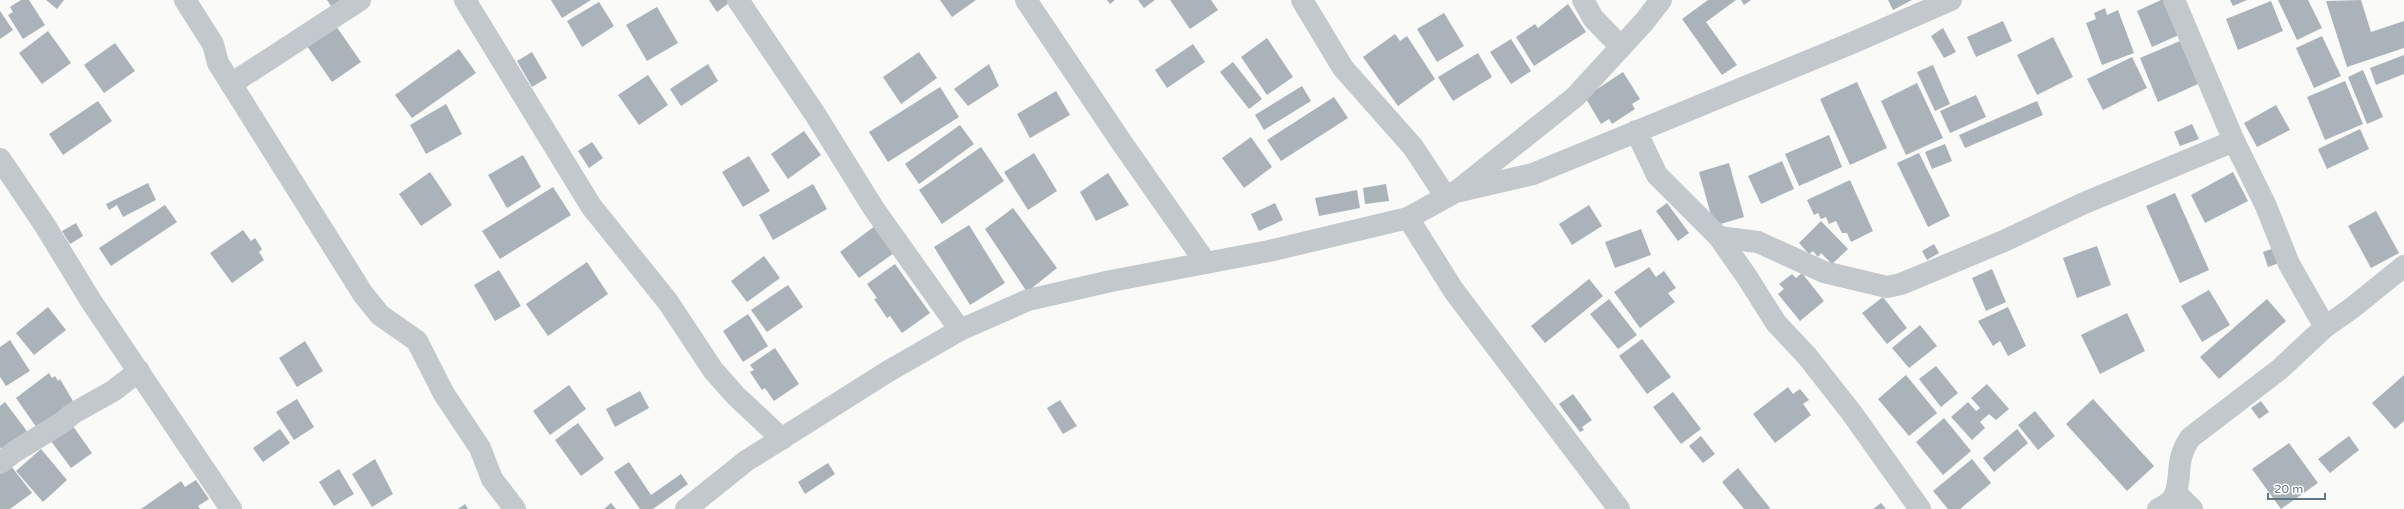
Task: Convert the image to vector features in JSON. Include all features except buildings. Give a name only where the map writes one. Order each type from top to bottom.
[{"type":"street","points":[[185,0],[213,44],[218,63],[363,294],[380,315],[417,341],[444,394],[480,448],[492,479],[515,509]]},
{"type":"street","points":[[231,84],[360,0]]},
{"type":"street","points":[[464,0],[591,206],[668,302],[713,370],[736,396],[782,439]]},
{"type":"street","points":[[738,0],[815,114],[874,209],[960,330]]},
{"type":"street","points":[[1026,0],[1122,143],[1206,263]]},
{"type":"street","points":[[1302,0],[1343,68],[1413,146],[1452,194]]},
{"type":"street","points":[[1583,0],[1593,18],[1621,47]]},
{"type":"street","points":[[686,509],[746,461],[887,372],[960,330],[1028,300],[1076,288],[1269,251],[1408,218],[1452,194],[1575,97],[1621,47],[1661,0]]},
{"type":"street","points":[[1452,194],[1533,174],[1852,43],[1951,0]]},
{"type":"street","points":[[2174,0],[2234,141],[2266,206],[2289,264],[2325,327]]},
{"type":"street","points":[[1636,131],[1658,175],[1719,237],[1747,276],[1776,323],[1807,356],[1851,412],[1920,509]]},
{"type":"street","points":[[1521,141],[1533,174]]},
{"type":"street","points":[[1719,237],[1758,242],[1824,272],[1887,287],[1901,284],[2004,241],[2082,204],[2234,141]]},
{"type":"street","points":[[0,159],[231,509]]},
{"type":"street","points":[[1408,218],[1454,291],[1619,509]]},
{"type":"street","points":[[2158,509],[2166,505],[2176,493],[2182,450],[2190,438],[2280,369],[2325,327],[2352,308],[2404,266]]},
{"type":"street","points":[[0,463],[14,452],[63,422],[72,414],[113,391],[139,371]]},
{"type":"street","points":[[2176,493],[2192,509]]}]
